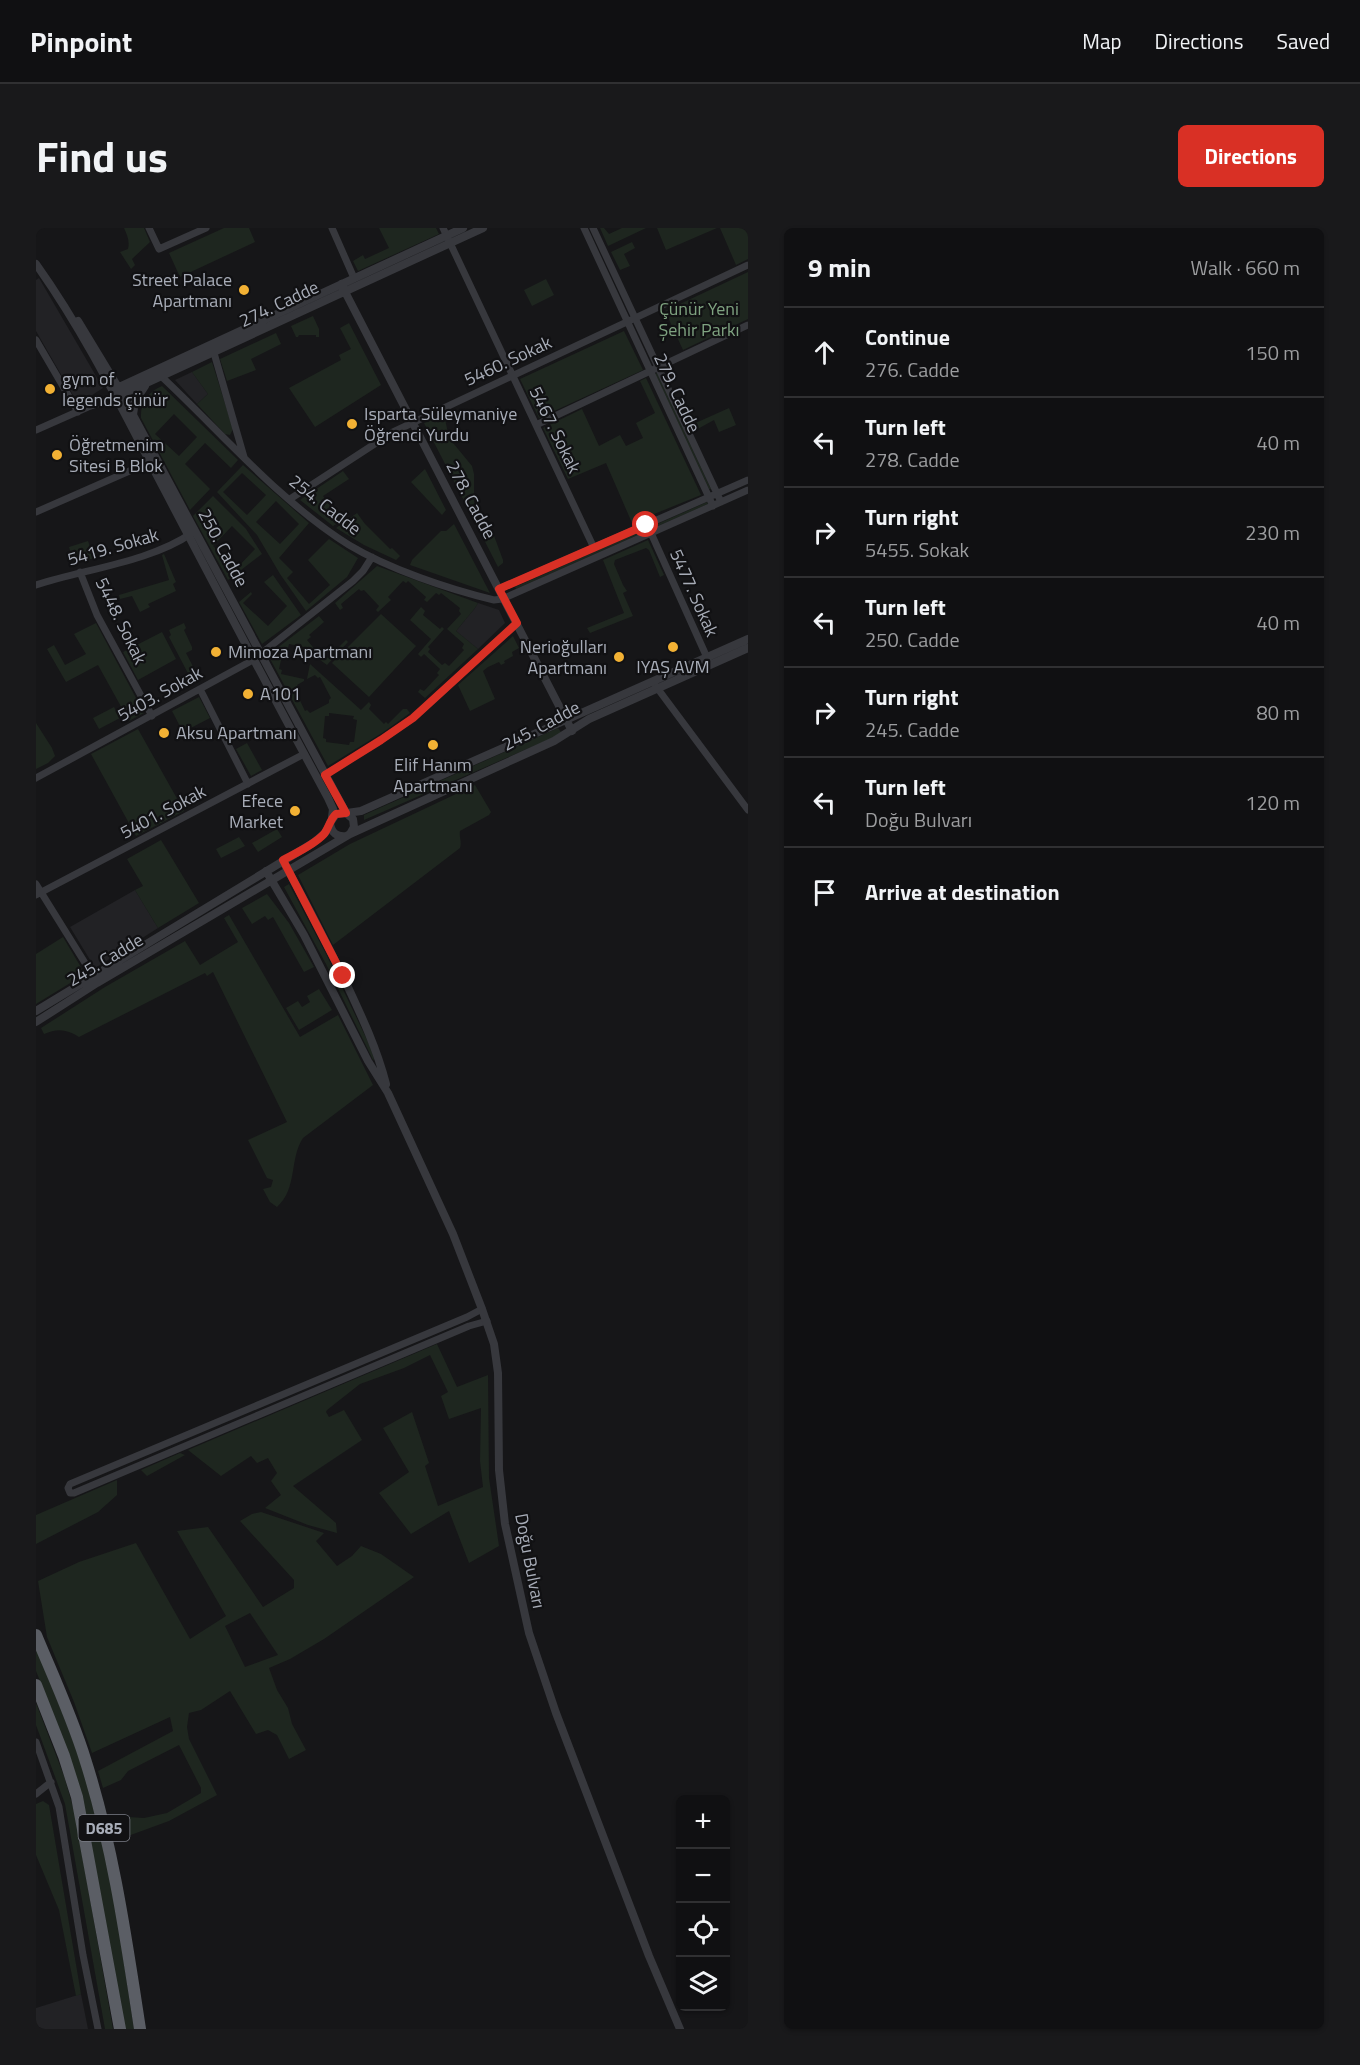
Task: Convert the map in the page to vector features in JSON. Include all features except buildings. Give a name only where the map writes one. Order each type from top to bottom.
[{"type":"highway","name":"D685","points":[[36,1635],[79,1741],[95,1793],[114,1877],[140,2029]]},
{"type":"highway","name":"D685","points":[[36,1685],[64,1756],[77,1797],[120,2029]]},
{"type":"street","points":[[149,228],[159,249],[206,228]]},
{"type":"street","points":[[332,228],[354,278]]},
{"type":"street","points":[[446,236],[463,228]]},
{"type":"street","name":"274. Cadde","points":[[36,430],[343,288],[354,278],[446,236],[483,228]]},
{"type":"street","name":"279. Cadde","points":[[584,228],[713,506]]},
{"type":"street","name":"279. Cadde","points":[[593,228],[721,502]]},
{"type":"street","name":"274. Cadde","points":[[117,393],[149,383],[214,353],[446,236]]},
{"type":"street","name":"5467. Sokak","points":[[446,236],[594,548]]},
{"type":"street","name":"250. Cadde","points":[[36,264],[63,305],[85,330],[150,462],[191,533]]},
{"type":"street","name":"5460. Sokak","points":[[290,499],[387,435],[412,422],[748,265]]},
{"type":"street","name":"278. Cadde","points":[[343,288],[572,731]]},
{"type":"street","points":[[536,425],[748,325]]},
{"type":"street","points":[[36,340],[78,412]]},
{"type":"street","points":[[214,353],[245,458]]},
{"type":"street","name":"254. Cadde","points":[[162,377],[245,458],[290,499],[335,535],[372,557],[419,576],[494,600],[504,598]]},
{"type":"street","points":[[133,415],[135,401],[149,383]]},
{"type":"street","name":"250. Cadde","points":[[117,393],[133,415],[191,533],[257,657],[347,813]]},
{"type":"street","points":[[36,512],[150,462]]},
{"type":"street","points":[[499,589],[748,480]]},
{"type":"street","points":[[504,598],[748,490]]},
{"type":"street","name":"5419. Sokak","points":[[36,585],[154,553],[191,533]]},
{"type":"street","name":"5477. Sokak","points":[[651,533],[708,661]]},
{"type":"street","name":"5403. Sokak","points":[[36,778],[257,657],[357,577],[372,557]]},
{"type":"street","name":"5448. Sokak","points":[[80,572],[97,615],[152,716]]},
{"type":"street","points":[[325,775],[413,718],[517,623]]},
{"type":"street","name":"245. Cadde","points":[[347,813],[361,811],[566,718],[655,684],[708,661],[748,639]]},
{"type":"street","name":"245. Cadde","points":[[708,661],[748,648]]},
{"type":"street","name":"250. Cadde","points":[[257,657],[331,804],[331,820]]},
{"type":"street","points":[[655,684],[748,810]]},
{"type":"street","name":"245. Cadde","points":[[36,1011],[348,835],[554,741],[589,718],[655,684]]},
{"type":"street","points":[[201,689],[248,784]]},
{"type":"street","name":"5401. Sokak","points":[[39,894],[304,754]]},
{"type":"street","points":[[340,812],[347,813],[354,823],[348,835],[335,834],[331,820],[340,812]]},
{"type":"street","name":"245. Cadde","points":[[36,1022],[95,979],[319,838],[325,833],[331,820]]},
{"type":"street","name":"Doğu Bulvarı","points":[[283,860],[329,948],[368,1031],[388,1093]]},
{"type":"street","name":"Doğu Bulvarı","points":[[266,871],[318,962],[368,1061],[388,1093],[453,1234],[487,1321],[494,1344],[498,1372],[499,1470],[503,1512],[526,1624],[556,1713],[652,1964],[680,2029]]},
{"type":"street","points":[[36,884],[39,894],[95,979]]},
{"type":"street","points":[[482,1309],[447,1326],[70,1484],[68,1488],[70,1493],[469,1326],[487,1321]]},
{"type":"street","points":[[36,1742],[51,1782],[63,1830],[98,2029]]},
{"type":"street","points":[[36,1794],[51,1782]]},
{"type":"shaded area","points":[[39,278],[103,388],[78,404],[36,331],[36,280]]},
{"type":"shaded area","points":[[192,372],[208,394],[197,404],[175,380]]},
{"type":"shaded area","points":[[478,603],[499,610],[505,623],[478,649],[456,631]]},
{"type":"shaded area","points":[[135,890],[158,928],[95,968],[70,927]]},
{"type":"shaded area","points":[[81,1994],[88,2029],[36,2029],[36,2008]]},
{"type":"green space","points":[[124,228],[144,228],[150,242],[132,259],[135,265],[131,269],[120,252],[128,249],[129,246]]},
{"type":"green space","points":[[224,228],[249,228],[255,242],[180,277],[169,253]]},
{"type":"green space","points":[[379,228],[436,228],[439,234],[358,271],[353,261],[363,255],[365,259],[389,248]]},
{"type":"green space","points":[[600,228],[604,228],[609,234],[622,228],[646,228],[608,246]]},
{"type":"green space","points":[[657,228],[717,228],[666,250]]},
{"type":"green space","points":[[720,228],[748,228],[748,259],[736,265]]},
{"type":"green space","points":[[632,242],[635,248],[624,254],[630,266],[620,270],[611,252]]},
{"type":"green space","name":"Çünür Yeni Şehir Parkı","points":[[748,272],[748,319],[683,350],[665,311]]},
{"type":"green space","points":[[546,279],[554,295],[532,306],[524,290]]},
{"type":"green space","points":[[313,316],[319,329],[319,337],[299,335],[296,337],[291,326]]},
{"type":"green space","points":[[349,323],[381,385],[315,427],[289,388],[341,360],[339,355],[351,349],[340,328]]},
{"type":"green space","points":[[624,331],[643,370],[539,418],[520,379]]},
{"type":"green space","points":[[276,333],[281,344],[251,359],[256,370],[227,381],[220,359]]},
{"type":"green space","points":[[212,362],[233,429],[230,435],[225,434],[197,404],[208,394],[192,372]]},
{"type":"green space","points":[[657,373],[711,489],[655,374]]},
{"type":"green space","points":[[646,378],[701,495],[632,523],[606,463],[568,479],[543,428],[582,409],[599,446],[620,435],[626,446],[643,438],[636,423],[655,413],[640,381]]},
{"type":"green space","points":[[162,386],[238,460],[231,468],[205,443],[185,464],[210,489],[190,510],[141,418],[144,403],[157,388]],"holes":[[[174,414],[197,437],[179,456],[155,434]]]},
{"type":"green space","points":[[729,408],[736,425],[719,432],[714,420],[694,431],[691,425]]},
{"type":"green space","points":[[444,414],[449,438],[472,466],[474,502],[490,525],[503,560],[498,567],[424,423]]},
{"type":"green space","points":[[243,465],[309,523],[279,558],[293,572],[287,578],[309,604],[330,585],[308,560],[329,539],[358,558],[347,577],[306,611],[280,574],[257,535],[217,492]],"holes":[[[242,473],[266,495],[247,515],[223,492]],[[276,501],[299,524],[280,544],[256,522]]]},
{"type":"green space","points":[[425,469],[446,510],[442,515],[411,482]]},
{"type":"green space","points":[[343,471],[349,479],[323,496],[338,523],[333,526],[300,500]]},
{"type":"green space","points":[[213,496],[246,529],[262,554],[228,580],[193,516]],"holes":[[[232,526],[255,549],[236,569],[213,546]]]},
{"type":"green space","points":[[707,502],[708,504],[516,589],[515,587]]},
{"type":"green space","points":[[357,513],[390,549],[392,548],[400,556],[396,560],[364,545],[336,528]]},
{"type":"green space","points":[[454,524],[490,593],[410,565],[412,560],[441,531],[446,531]]},
{"type":"green space","points":[[648,540],[664,575],[660,577],[649,550],[646,548],[615,560],[614,564],[627,591],[623,593],[633,616],[590,633],[587,628],[624,613],[603,560]]},
{"type":"green space","points":[[88,541],[94,558],[74,564],[69,547]]},
{"type":"green space","points":[[164,554],[176,582],[173,584],[176,591],[148,604],[150,607],[140,612],[132,596],[120,599],[119,595],[169,580],[162,555]]},
{"type":"green space","points":[[377,566],[478,603],[456,631],[478,649],[425,698],[418,692],[420,689],[424,691],[439,675],[437,673],[440,669],[424,654],[421,657],[418,654],[431,639],[410,620],[421,607],[425,611],[423,615],[440,629],[442,627],[444,629],[428,647],[430,649],[428,652],[442,665],[445,663],[449,666],[464,650],[462,648],[464,644],[447,629],[461,614],[460,608],[441,593],[439,595],[436,593],[427,602],[424,600],[426,597],[408,581],[406,583],[403,581],[388,597],[391,600],[378,612],[376,610],[379,606],[364,590],[359,589],[341,604],[343,608],[340,610],[335,603]]},
{"type":"green space","points":[[273,575],[301,615],[262,644],[239,602],[251,592],[252,594],[243,603],[268,626],[287,606],[264,582]]},
{"type":"green space","points":[[381,614],[416,646],[369,697],[332,663]]},
{"type":"green space","points":[[319,616],[324,622],[309,635],[311,637],[307,640],[322,658],[325,656],[328,658],[346,640],[348,642],[327,665],[309,652],[310,648],[289,644],[288,648],[284,647],[279,669],[282,670],[281,674],[304,679],[295,690],[305,711],[310,713],[329,703],[331,698],[320,677],[315,675],[307,679],[310,664],[361,710],[369,702],[371,705],[369,709],[384,724],[386,722],[388,724],[403,709],[407,709],[410,713],[328,766],[268,655]],"holes":[[[329,713],[354,716],[353,719],[357,720],[354,742],[350,742],[349,745],[326,742],[323,738],[325,716],[329,716]]]},
{"type":"green space","points":[[96,623],[144,713],[129,721],[98,665],[66,682],[47,649],[54,645],[65,665],[86,654],[74,634]]},
{"type":"green space","points":[[184,623],[186,628],[184,630],[192,647],[192,650],[186,653],[199,678],[192,681],[169,637],[171,635],[169,630]]},
{"type":"green space","points":[[162,632],[176,659],[138,680],[123,652]]},
{"type":"green space","points":[[513,636],[519,648],[512,652],[513,656],[501,665],[499,662],[483,671],[495,699],[470,711],[458,685]]},
{"type":"green space","points":[[199,697],[210,718],[183,732],[172,711]]},
{"type":"green space","points":[[114,707],[120,718],[99,729],[93,718]]},
{"type":"green space","points":[[36,723],[55,756],[48,763],[36,769]]},
{"type":"green space","points":[[558,728],[561,732],[559,735],[364,820],[364,815]]},
{"type":"green space","points":[[138,729],[184,811],[136,836],[91,754]]},
{"type":"green space","points":[[247,743],[262,770],[251,776],[236,749]]},
{"type":"green space","points":[[475,785],[491,812],[460,831],[460,848],[333,945],[298,875],[350,844]]},
{"type":"green space","points":[[277,829],[282,837],[258,852],[252,843]]},
{"type":"green space","points":[[239,837],[245,846],[221,858],[216,849]]},
{"type":"green space","points":[[161,840],[199,903],[158,928],[135,890],[143,886],[127,859]]},
{"type":"green space","points":[[289,884],[370,1046],[373,1060],[326,964],[284,887]]},
{"type":"green space","points":[[267,894],[289,923],[314,967],[304,972],[273,917],[268,920],[265,916],[252,924],[242,908]]},
{"type":"green space","points":[[229,915],[300,1037],[338,1015],[373,1085],[303,1138],[296,1155],[288,1191],[277,1207],[270,1202],[263,1189],[271,1187],[273,1180],[267,1178],[248,1140],[287,1122],[213,972],[207,976],[205,973],[79,1037],[62,1030],[44,1034],[41,1028],[105,987],[185,941],[200,965],[238,942],[224,918]]},
{"type":"green space","points":[[63,937],[85,974],[36,1004],[36,954]]},
{"type":"green space","points":[[319,989],[332,1010],[299,1030],[286,1008],[298,1001],[302,1007],[310,1002],[307,996]]},
{"type":"green space","points":[[437,1344],[457,1387],[488,1375],[489,1478],[499,1546],[469,1563],[449,1511],[411,1534],[379,1493],[409,1472],[383,1428],[412,1412],[429,1463],[425,1466],[438,1506],[483,1487],[480,1461],[481,1408],[449,1419],[441,1396],[448,1392],[430,1355],[404,1368],[360,1384],[327,1410],[329,1417],[344,1410],[362,1440],[293,1486],[336,1523],[337,1533],[308,1525],[265,1508],[281,1495],[271,1481],[277,1473],[268,1458],[257,1463],[251,1456],[221,1476],[188,1450]]},
{"type":"green space","points":[[180,1453],[185,1455],[147,1476],[141,1470]]},
{"type":"green space","points":[[117,1480],[117,1495],[98,1512],[36,1544],[36,1515]]},
{"type":"green space","points":[[261,1512],[324,1533],[316,1541],[337,1566],[352,1556],[361,1546],[381,1554],[414,1577],[324,1639],[290,1659],[269,1668],[277,1690],[288,1708],[292,1724],[306,1750],[289,1759],[277,1735],[268,1730],[256,1734],[230,1691],[201,1710],[189,1713],[187,1727],[189,1739],[217,1795],[169,1821],[117,1840],[112,1816],[144,1818],[167,1813],[201,1793],[201,1788],[179,1745],[128,1771],[121,1780],[103,1788],[98,1771],[173,1731],[170,1717],[92,1753],[47,1637],[38,1581],[79,1562],[136,1543],[190,1639],[226,1616],[177,1531],[208,1527],[263,1607],[294,1588],[294,1580],[240,1521]],"holes":[[[250,1613],[278,1655],[245,1667],[225,1626]]]},
{"type":"green space","points":[[36,1648],[76,1749],[102,1839],[113,1893],[134,2029],[125,2029],[85,1811],[59,1728],[36,1671]]},
{"type":"green space","points":[[36,1703],[64,1776],[75,1814],[113,2029],[105,2029],[65,1804],[36,1725]]},
{"type":"green space","points":[[43,1801],[49,1805],[81,1994],[76,1996],[59,1910],[36,1855],[36,1804]]},
{"type":"place","name":"Street Palace Apartmanı","points":[[244,290]]},
{"type":"place","name":"gym of legends çünür","points":[[50,389]]},
{"type":"place","name":"Isparta Süleymaniye Öğrenci Yurdu","points":[[352,424]]},
{"type":"place","name":"Öğretmenim Sitesi B Blok","points":[[57,455]]},
{"type":"place","name":"IYAŞ AVM","points":[[673,647]]},
{"type":"place","name":"Mimoza Apartmanı","points":[[216,652]]},
{"type":"place","name":"Nerioğulları Apartmanı","points":[[619,657]]},
{"type":"place","name":"A101","points":[[248,694]]},
{"type":"place","name":"Aksu Apartmanı","points":[[164,733]]},
{"type":"place","name":"Elif Hanım Apartmanı","points":[[433,745]]},
{"type":"place","name":"Efece Market","points":[[295,811]]},
{"type":"route","points":[[343,976],[283,860],[325,833],[333,816],[340,812],[346,813],[325,775],[413,718],[517,623],[499,589],[646,525]]}]
